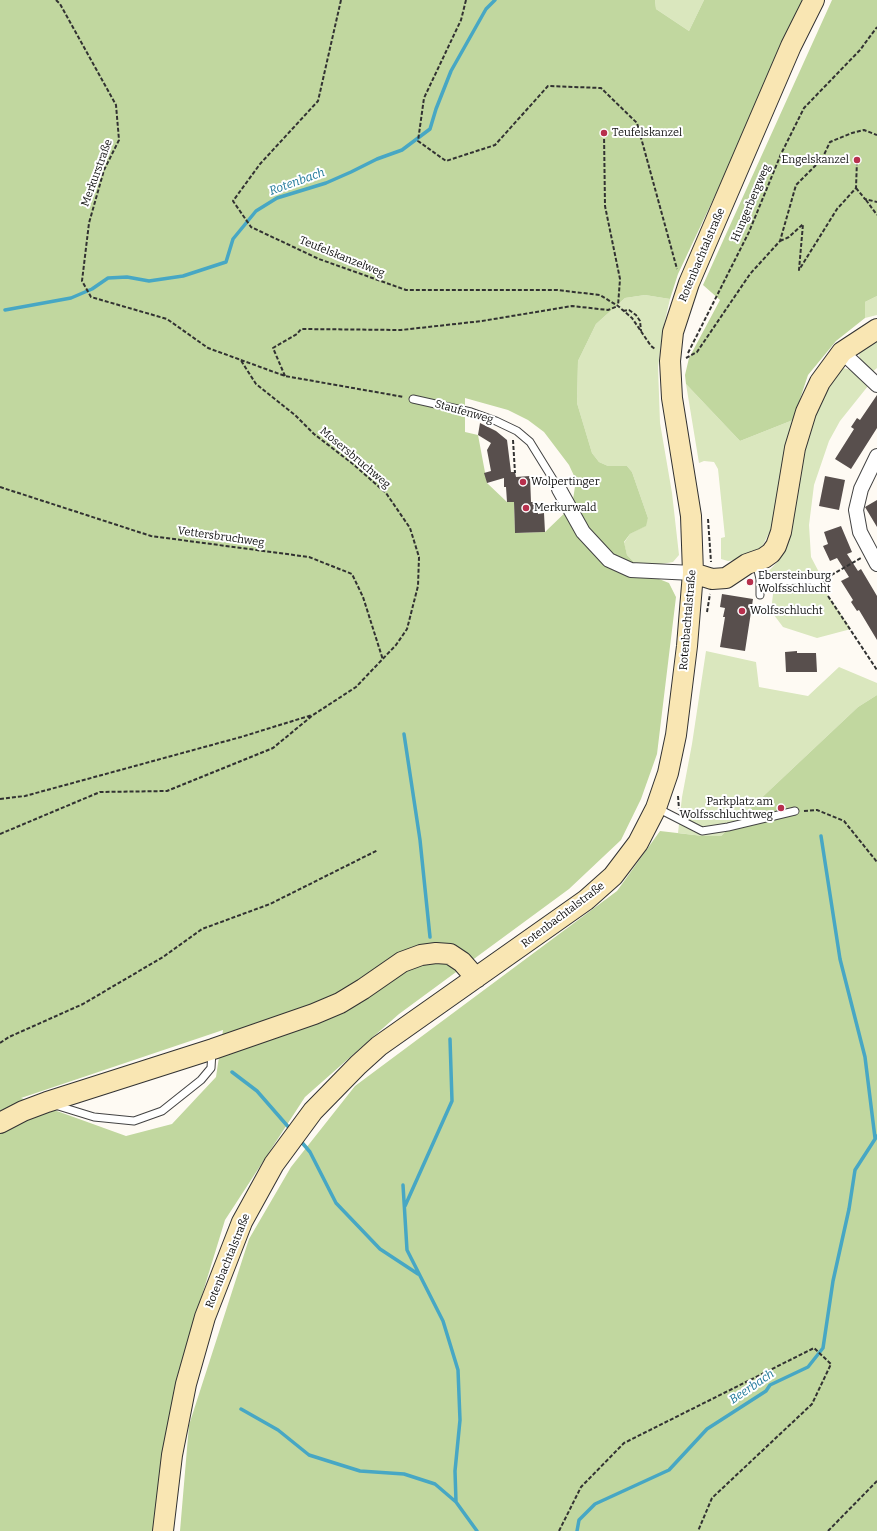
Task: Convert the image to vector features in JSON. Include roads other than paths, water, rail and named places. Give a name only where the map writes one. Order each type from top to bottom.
[{"type":"main road","name":"Rotenbachtalstraße","points":[[163,1531],[174,1447],[186,1384],[205,1317],[242,1222],[274,1164],[313,1111],[379,1046],[586,900],[613,876],[638,843],[656,808],[668,773],[676,735],[687,646],[693,573],[691,516],[672,398],[678,359],[673,332],[689,283],[791,46],[814,0]]},
{"type":"main road","points":[[693,573],[712,579],[726,578],[754,568],[771,553],[779,539],[795,448],[806,412],[820,382],[842,352],[877,329]]},
{"type":"main road","points":[[0,1123],[23,1111],[47,1102],[213,1049],[314,1014],[340,1003],[402,962],[421,955],[436,953],[450,954],[462,962],[476,978]]},
{"type":"street","points":[[842,352],[877,385]]},
{"type":"street","points":[[874,558],[860,532],[856,510],[861,489],[877,456]]},
{"type":"street","name":"Staufenweg","points":[[559,489],[583,532],[609,560],[631,570],[693,573]]},
{"type":"lane","name":"Staufenweg","points":[[413,399],[471,412],[496,421],[517,431],[530,442],[559,489]]},
{"type":"lane","points":[[754,568],[771,581],[810,580],[819,582],[824,589]]},
{"type":"lane","points":[[754,568],[760,595]]},
{"type":"lane","points":[[656,808],[702,831],[728,828],[795,811]]},
{"type":"lane","points":[[47,1102],[94,1117],[134,1121],[162,1111],[201,1080],[211,1068],[213,1049]]},
{"type":"waterway","name":"Rotenbach","points":[[5,310],[71,298],[92,289],[108,278],[127,277],[149,281],[183,276],[226,262],[233,239],[256,211],[277,198],[326,183],[377,159],[402,150],[430,129],[451,71],[486,9],[495,0]]},
{"type":"waterway","points":[[404,734],[420,840],[430,937]]},
{"type":"waterway","points":[[821,836],[840,959],[865,1057],[875,1138]]},
{"type":"waterway","points":[[405,1206],[452,1101],[450,1039]]},
{"type":"waterway","points":[[232,1072],[257,1091],[291,1130]]},
{"type":"waterway","name":"Beerbach","points":[[577,1531],[579,1520],[595,1504],[669,1470],[707,1429],[766,1391],[770,1385],[808,1367],[823,1348],[833,1281],[849,1209],[855,1170],[877,1136]]},
{"type":"waterway","points":[[299,1139],[310,1152],[336,1203],[380,1249],[418,1274]]},
{"type":"waterway","points":[[403,1185],[407,1250],[443,1321],[458,1370],[460,1420],[455,1471],[456,1502],[477,1531]]},
{"type":"waterway","points":[[241,1409],[278,1430],[309,1455],[360,1471],[404,1474],[435,1484],[456,1502]]},
{"type":"place","name":"Teufelskanzel","points":[[604,133]]},
{"type":"place","name":"Engelskanzel","points":[[857,160]]},
{"type":"place","name":"Wolpertinger","points":[[523,482]]},
{"type":"place","name":"Merkurwald","points":[[526,508]]},
{"type":"place","name":"Ebersteinburg Wolfsschlucht","points":[[750,582]]},
{"type":"place","name":"Wolfsschlucht","points":[[742,611]]},
{"type":"place","name":"Parkplatz am Wolfsschluchtweg","points":[[781,808]]}]
